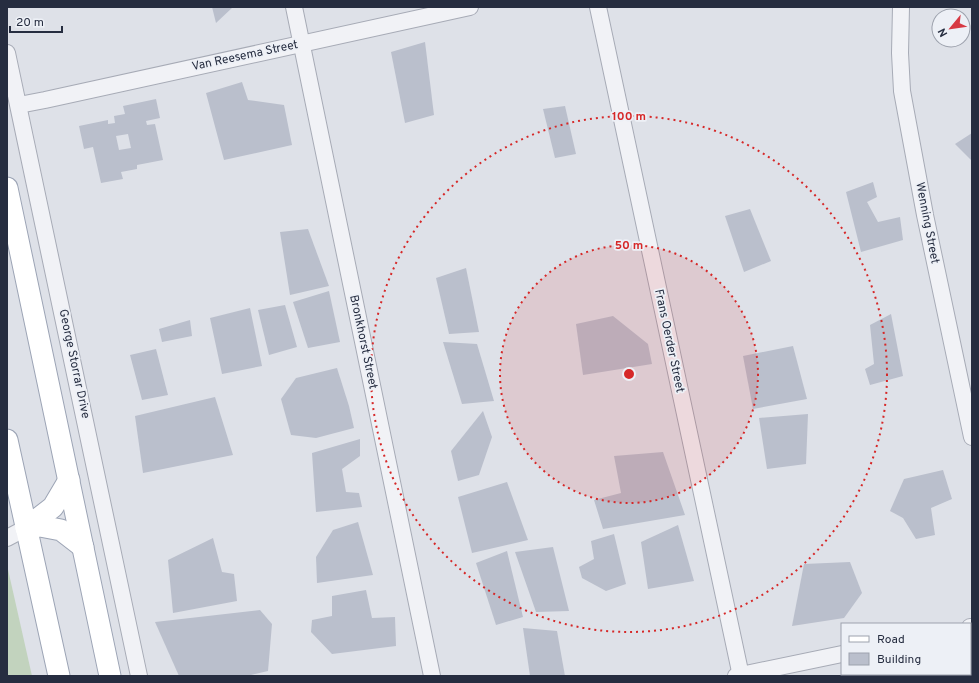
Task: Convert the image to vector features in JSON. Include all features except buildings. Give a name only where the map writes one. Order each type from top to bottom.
[{"type":"main road","points":[[7,188],[110,676]]},
{"type":"main road","points":[[7,440],[59,676]]},
{"type":"main road","points":[[26,528],[53,507],[69,480]]},
{"type":"main road","points":[[26,528],[40,526],[61,530],[83,547]]},
{"type":"street","name":"Bronkhorst Street","points":[[294,7],[432,676]]},
{"type":"street","name":"Van Reesema Street","points":[[19,105],[470,7]]},
{"type":"street","name":"Frans Oerder Street","points":[[598,7],[739,676]]},
{"type":"street","name":"Wenning Street","points":[[901,7],[900,53],[902,91],[925,215],[972,437]]},
{"type":"street","name":"George Storrar Drive","points":[[7,53],[139,676]]},
{"type":"street","points":[[7,538],[26,528]]},
{"type":"street","points":[[739,676],[841,654]]},
{"type":"green space","points":[[7,565],[32,676],[7,676]]}]
